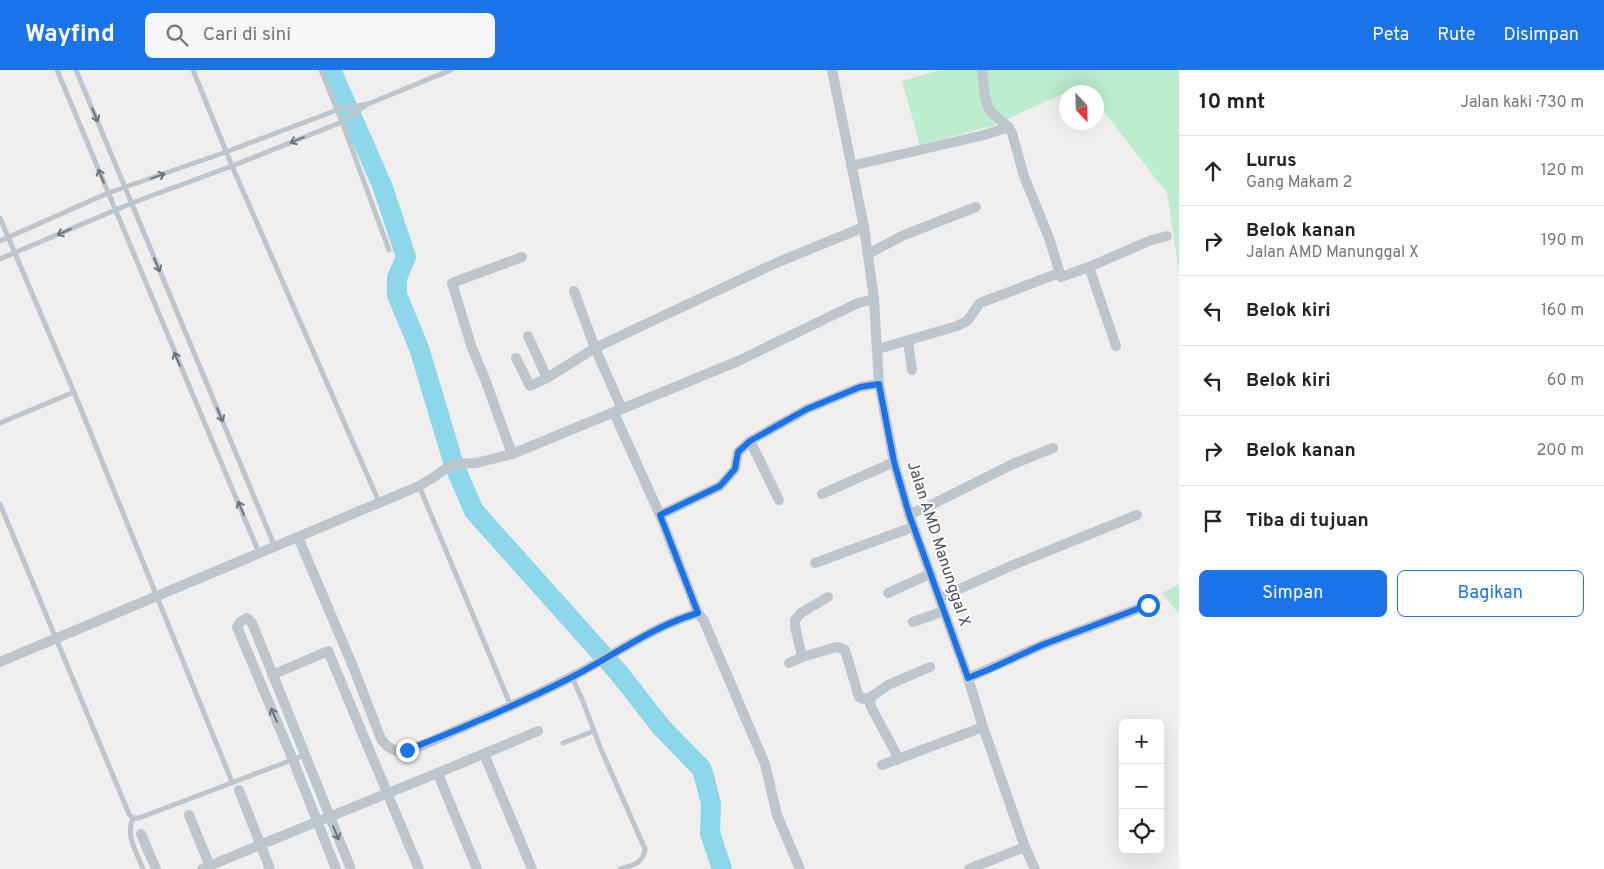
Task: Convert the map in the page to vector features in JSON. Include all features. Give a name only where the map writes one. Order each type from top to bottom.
[{"type":"street","name":"Jalan AMD Manunggal X","points":[[832,70],[864,227],[874,299],[879,384],[894,462],[913,527],[968,678],[1025,847],[1035,869]]},
{"type":"street","points":[[982,70],[985,98],[991,111],[1009,127],[1024,176],[1049,238],[1062,278],[1149,241],[1167,236]]},
{"type":"street","points":[[851,166],[984,135],[1009,127]]},
{"type":"street","points":[[868,254],[921,228],[976,207]]},
{"type":"street","points":[[516,358],[530,386],[547,378],[595,348],[776,263],[864,227]]},
{"type":"street","points":[[512,454],[485,378],[472,348],[452,283],[522,257]]},
{"type":"street","points":[[1089,267],[1116,346]]},
{"type":"street","points":[[878,350],[957,326],[967,321],[980,303],[1059,273]]},
{"type":"street","points":[[574,291],[618,411],[698,613],[702,616],[764,764],[778,815],[800,869]]},
{"type":"street","points":[[0,662],[419,486],[445,469],[457,464],[476,463],[512,454],[736,362],[858,303],[874,299]]},
{"type":"street","points":[[528,336],[547,378]]},
{"type":"street","points":[[908,341],[912,370]]},
{"type":"street","points":[[660,515],[720,486],[735,469],[738,452],[750,441],[807,409],[860,387],[879,384]]},
{"type":"street","points":[[750,441],[779,500]]},
{"type":"street","points":[[909,514],[925,508],[1013,464],[1053,448]]},
{"type":"street","points":[[822,494],[894,462]]},
{"type":"street","points":[[939,598],[1011,566],[1137,515]]},
{"type":"street","points":[[816,563],[913,527]]},
{"type":"street","points":[[298,537],[381,739],[388,748],[397,751],[407,750],[510,706],[572,677],[658,629],[698,613]]},
{"type":"street","points":[[888,593],[930,574]]},
{"type":"street","points":[[802,657],[795,620],[801,613],[828,597]]},
{"type":"street","points":[[968,678],[1042,645],[1148,605]]},
{"type":"street","points":[[913,622],[944,611]]},
{"type":"street","points":[[336,869],[237,627],[240,622],[247,618],[252,623],[351,869]]},
{"type":"street","points":[[788,664],[802,657],[837,647],[845,650],[859,698],[863,699],[871,697],[888,685],[930,667]]},
{"type":"street","points":[[272,675],[328,651],[419,869]]},
{"type":"street","points":[[871,697],[870,705],[899,759]]},
{"type":"street","points":[[882,765],[983,727]]},
{"type":"street","points":[[189,815],[208,868],[260,844],[438,774],[538,731]]},
{"type":"street","points":[[484,754],[532,869]]},
{"type":"street","points":[[438,774],[477,869]]},
{"type":"street","points":[[239,790],[270,869]]},
{"type":"street","points":[[141,834],[156,869]]},
{"type":"street","points":[[969,869],[1025,847]]},
{"type":"lane","points":[[57,70],[260,553]]},
{"type":"lane","points":[[76,70],[275,548]]},
{"type":"lane","points":[[193,70],[232,166],[379,502]]},
{"type":"lane","points":[[321,70],[389,250]]},
{"type":"lane","points":[[0,241],[108,194],[337,110],[368,104],[449,71]]},
{"type":"lane","points":[[0,260],[132,203],[342,122],[368,104]]},
{"type":"lane","points":[[0,218],[74,392],[232,782]]},
{"type":"lane","points":[[0,423],[74,392]]},
{"type":"lane","points":[[419,486],[510,706]]},
{"type":"lane","points":[[0,504],[129,814],[133,818],[139,818],[305,755]]},
{"type":"lane","points":[[572,677],[645,849],[644,857],[637,863],[620,869]]},
{"type":"lane","points":[[563,743],[594,731]]},
{"type":"lane","points":[[133,818],[129,828],[130,835],[143,869]]},
{"type":"green space","points":[[940,70],[1179,70],[1179,272],[1167,193],[1104,112],[1104,85],[1059,85],[1059,95],[992,126],[920,145],[902,81]]},
{"type":"green space","points":[[1179,584],[1179,614],[1162,593]]},
{"type":"waterway","points":[[331,70],[382,185],[406,257],[397,278],[397,295],[419,348],[454,465],[474,511],[618,672],[662,728],[701,768],[711,804],[710,833],[722,869]]},
{"type":"route","points":[[407,750],[572,677],[658,629],[698,613],[660,515],[720,486],[735,469],[738,452],[750,441],[807,409],[860,387],[879,384],[894,462],[909,514],[968,678],[1042,645],[1148,605]]}]
